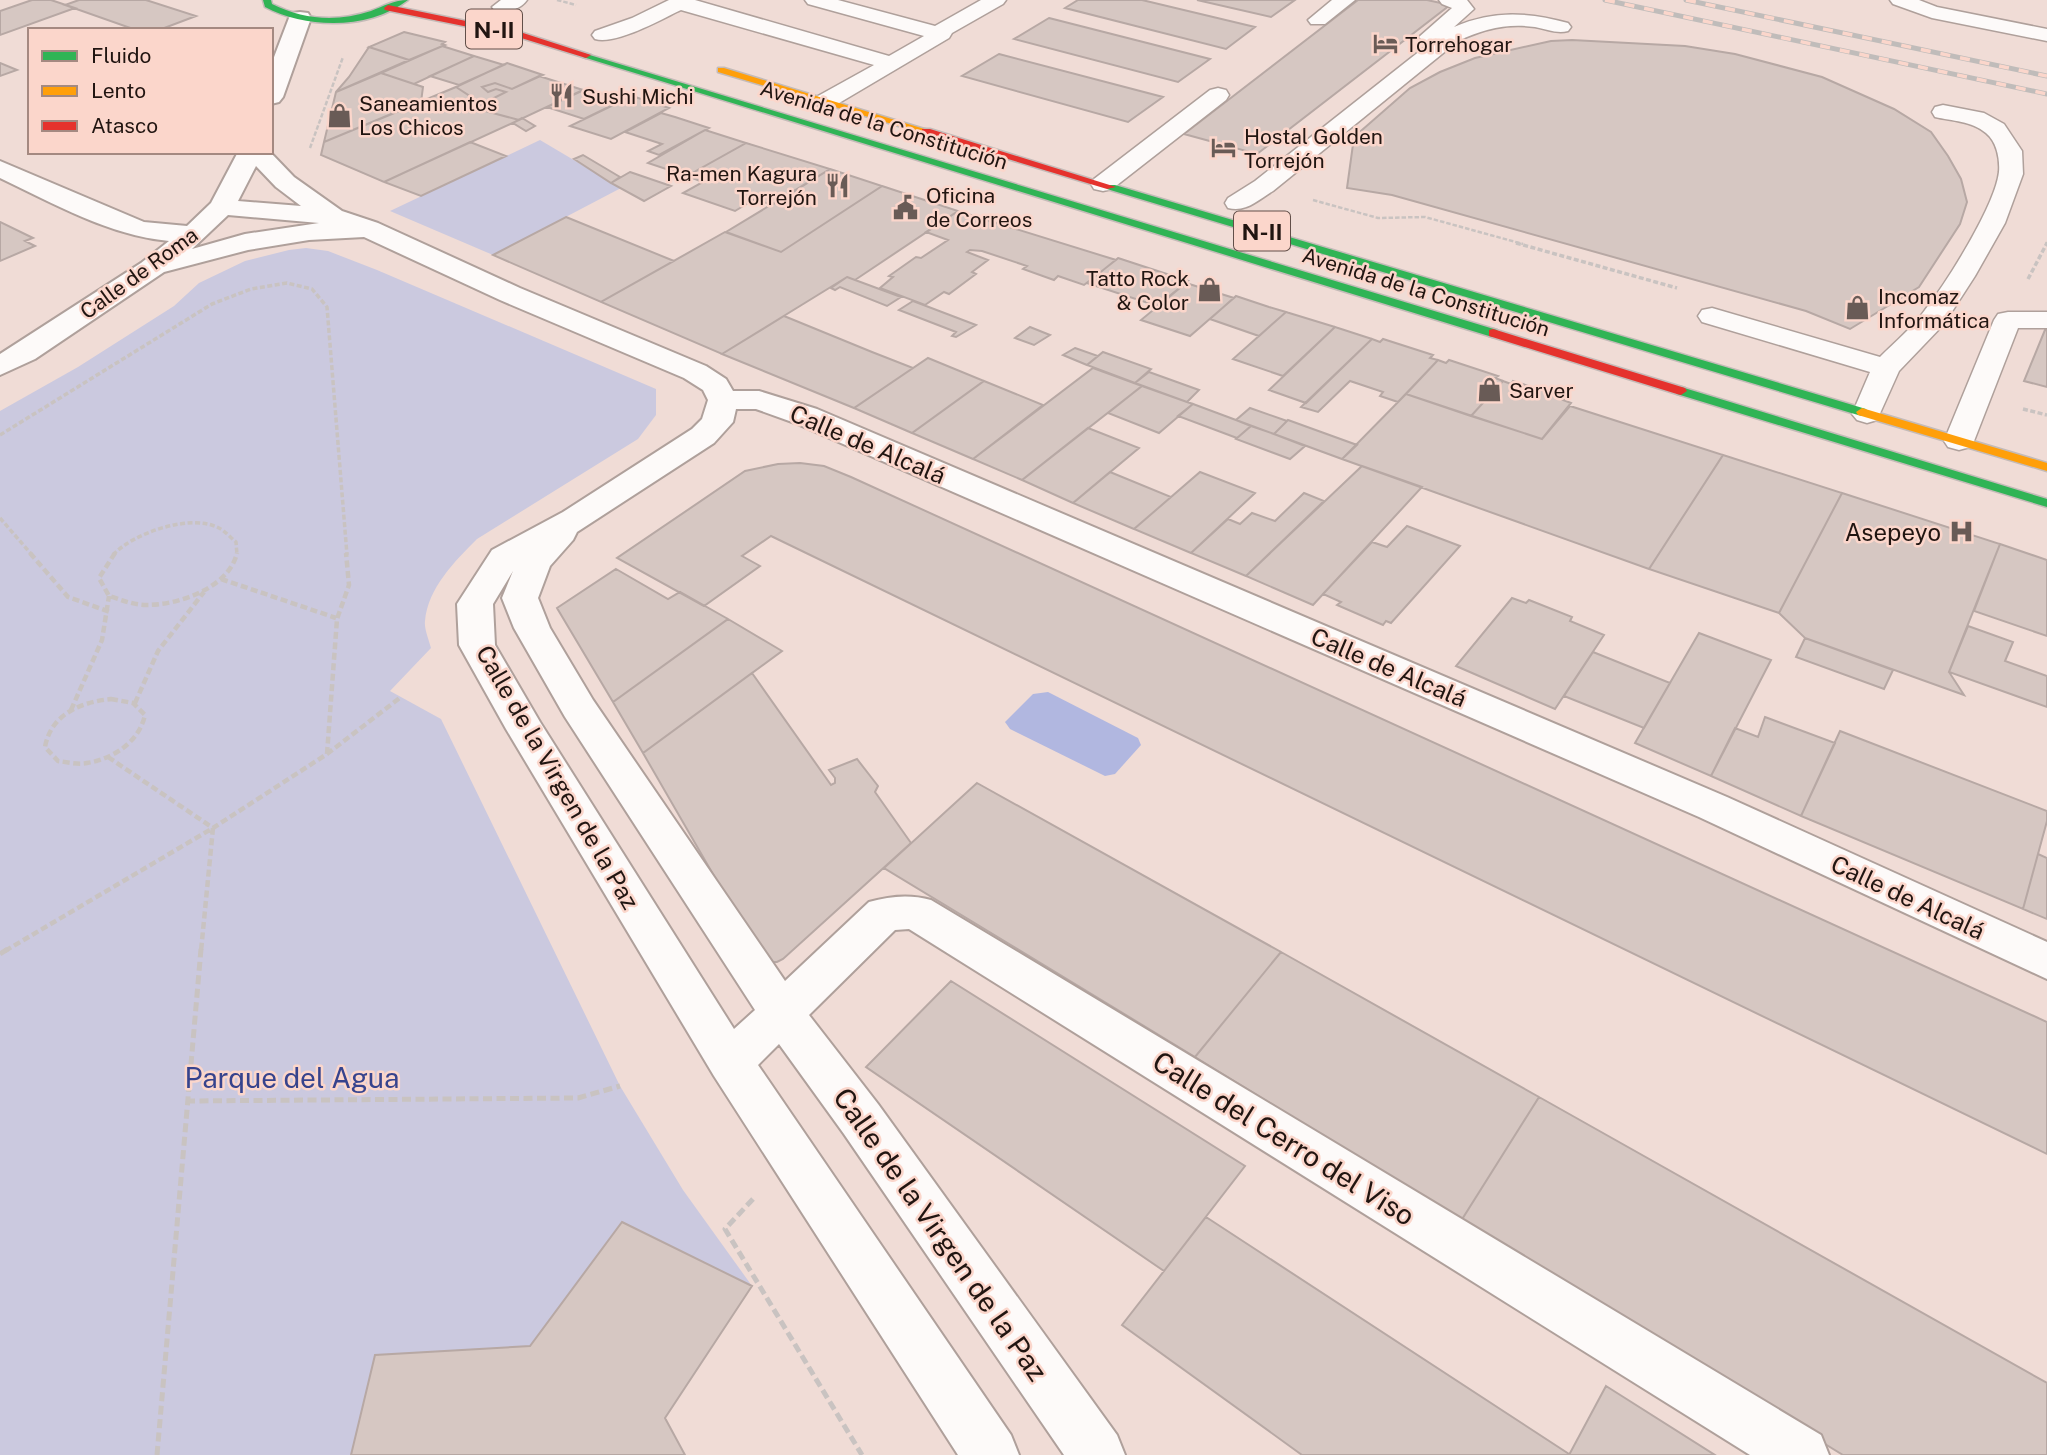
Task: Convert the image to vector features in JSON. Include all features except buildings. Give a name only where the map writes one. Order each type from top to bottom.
[{"type":"main road","name":"N-II","points":[[267,0],[274,11],[300,19],[345,18],[388,8],[404,0]]},
{"type":"main road","name":"Avenida de la Constitución","points":[[388,8],[520,35],[2047,503]]},
{"type":"main road","points":[[596,34],[628,43]]},
{"type":"main road","name":"Avenida de la Constitución","points":[[708,66],[2047,467]]},
{"type":"street","points":[[273,92],[300,19]]},
{"type":"street","name":"Calle de Roma","points":[[0,366],[25,353],[151,269],[193,235],[222,208],[252,154]]},
{"type":"street","points":[[255,154],[269,169],[333,217]]},
{"type":"street","points":[[0,169],[106,218],[140,230],[193,235]]},
{"type":"street","points":[[222,208],[333,217],[369,229],[510,294],[695,372],[715,385],[723,400],[717,422],[703,436],[575,519]]},
{"type":"street","points":[[151,269],[245,242],[309,232],[369,229]]},
{"type":"street","name":"Calle de Alcalá","points":[[723,400],[759,400],[806,416],[1713,807],[2047,961]]},
{"type":"street","name":"Calle de la Virgen de la Paz","points":[[575,519],[534,562],[520,598],[532,628],[578,708],[782,1014],[861,1118],[1097,1455]]},
{"type":"street","name":"Calle de la Virgen de la Paz","points":[[575,519],[504,558],[475,604],[477,645],[532,741],[730,1062],[991,1455]]},
{"type":"street","name":"Calle del Cerro del Viso","points":[[782,1014],[884,914],[916,912],[1801,1455]]},
{"type":"street","points":[[730,1062],[782,1014]]},
{"type":"lane","points":[[815,0],[942,34],[826,101]]},
{"type":"lane","points":[[875,16],[905,0]]},
{"type":"lane","points":[[937,33],[996,0]]},
{"type":"lane","points":[[1318,20],[1345,0]]},
{"type":"lane","points":[[1237,203],[1252,183],[1464,9],[1458,2],[1449,0]]},
{"type":"lane","points":[[1900,0],[1932,12],[2047,35]]},
{"type":"lane","points":[[596,34],[622,30],[682,1],[892,63]]},
{"type":"lane","points":[[1218,218],[1264,186],[1451,37],[1472,26],[1497,19],[1532,18],[1562,27]]},
{"type":"lane","points":[[1103,184],[1218,95]]},
{"type":"lane","points":[[1867,414],[1886,368],[1934,318],[1962,276],[1992,223],[2011,174],[2010,151],[1996,129],[1976,118],[1943,112]]},
{"type":"lane","points":[[1712,316],[1886,368]]},
{"type":"lane","points":[[1959,441],[2008,320],[2047,320]]},
{"type":"path","points":[[1264,186],[1378,218],[1425,217],[1683,289]]},
{"type":"path","points":[[0,435],[212,304],[251,289],[286,283],[312,289],[327,306],[349,585],[337,618],[327,754]]},
{"type":"path","points":[[1976,396],[2047,415]]},
{"type":"path","points":[[0,518],[68,597],[110,612]]},
{"type":"path","points":[[70,711],[93,662],[110,612],[108,596],[99,578],[108,558],[132,539],[161,528],[192,523],[218,527],[236,542],[236,559],[221,579],[207,589],[158,652],[135,704]]},
{"type":"path","points":[[221,579],[337,618]]},
{"type":"path","points":[[108,596],[137,605],[164,603],[207,589]]},
{"type":"path","points":[[0,954],[214,828],[327,754],[401,697]]},
{"type":"path","points":[[113,699],[135,704],[145,715],[143,730],[132,743],[108,757],[85,764],[58,761],[45,747],[50,729],[70,711],[91,702],[113,699]]},
{"type":"path","points":[[108,757],[214,828]]},
{"type":"path","points":[[157,1455],[186,1101],[214,828]]},
{"type":"path","points":[[186,1101],[578,1098],[620,1086]]},
{"type":"path","points":[[792,1158],[725,1229],[862,1455]]},
{"type":"green space","points":[[540,140],[621,188],[493,255],[390,211]]},
{"type":"green space","name":"Parque del Agua","points":[[306,248],[328,251],[377,270],[656,389],[656,415],[638,439],[477,539],[452,566],[437,586],[427,609],[425,624],[431,648],[390,691],[441,719],[620,1086],[683,1190],[752,1286],[530,1346],[375,1355],[351,1455],[0,1455],[0,411],[78,367],[174,306],[199,283],[245,261]]},
{"type":"water","points":[[1048,692],[1138,738],[1141,745],[1115,774],[1105,776],[1010,729],[1005,722],[1033,694]]},
{"type":"railway","points":[[1605,0],[2047,94]]},
{"type":"railway","points":[[1686,0],[2047,76]]},
{"type":"traffic: fast","points":[[267,0],[268,5],[284,13],[318,20],[354,18],[404,0]]},
{"type":"traffic: fast","points":[[586,55],[1493,333]]},
{"type":"traffic: fast","points":[[1111,187],[1862,412]]},
{"type":"traffic: fast","points":[[1681,391],[2047,503]]},
{"type":"traffic: slow","points":[[721,70],[926,131]]},
{"type":"traffic: slow","points":[[1862,412],[2047,467]]},
{"type":"traffic: jam","points":[[388,8],[520,35],[586,55]]},
{"type":"traffic: jam","points":[[926,131],[1111,187]]},
{"type":"traffic: jam","points":[[1493,333],[1681,391]]},
{"type":"place","name":"Torrehogar","points":[[1385,44]]},
{"type":"place","name":"Sushi Michi","points":[[562,96]]},
{"type":"place","name":"Saneamientos Los Chicos","points":[[339,115]]},
{"type":"place","name":"Hostal Golden Torrejón","points":[[1224,148]]},
{"type":"place","name":"Ra-men Kagura Torrejón","points":[[837,185]]},
{"type":"place","name":"Oficina de Correos","points":[[906,207]]},
{"type":"place","name":"Tatto Rock & Color","points":[[1209,290]]},
{"type":"place","name":"Incomaz Informática","points":[[1858,308]]},
{"type":"place","name":"Sarver","points":[[1489,390]]},
{"type":"place","name":"Asepeyo","points":[[1961,532]]}]
